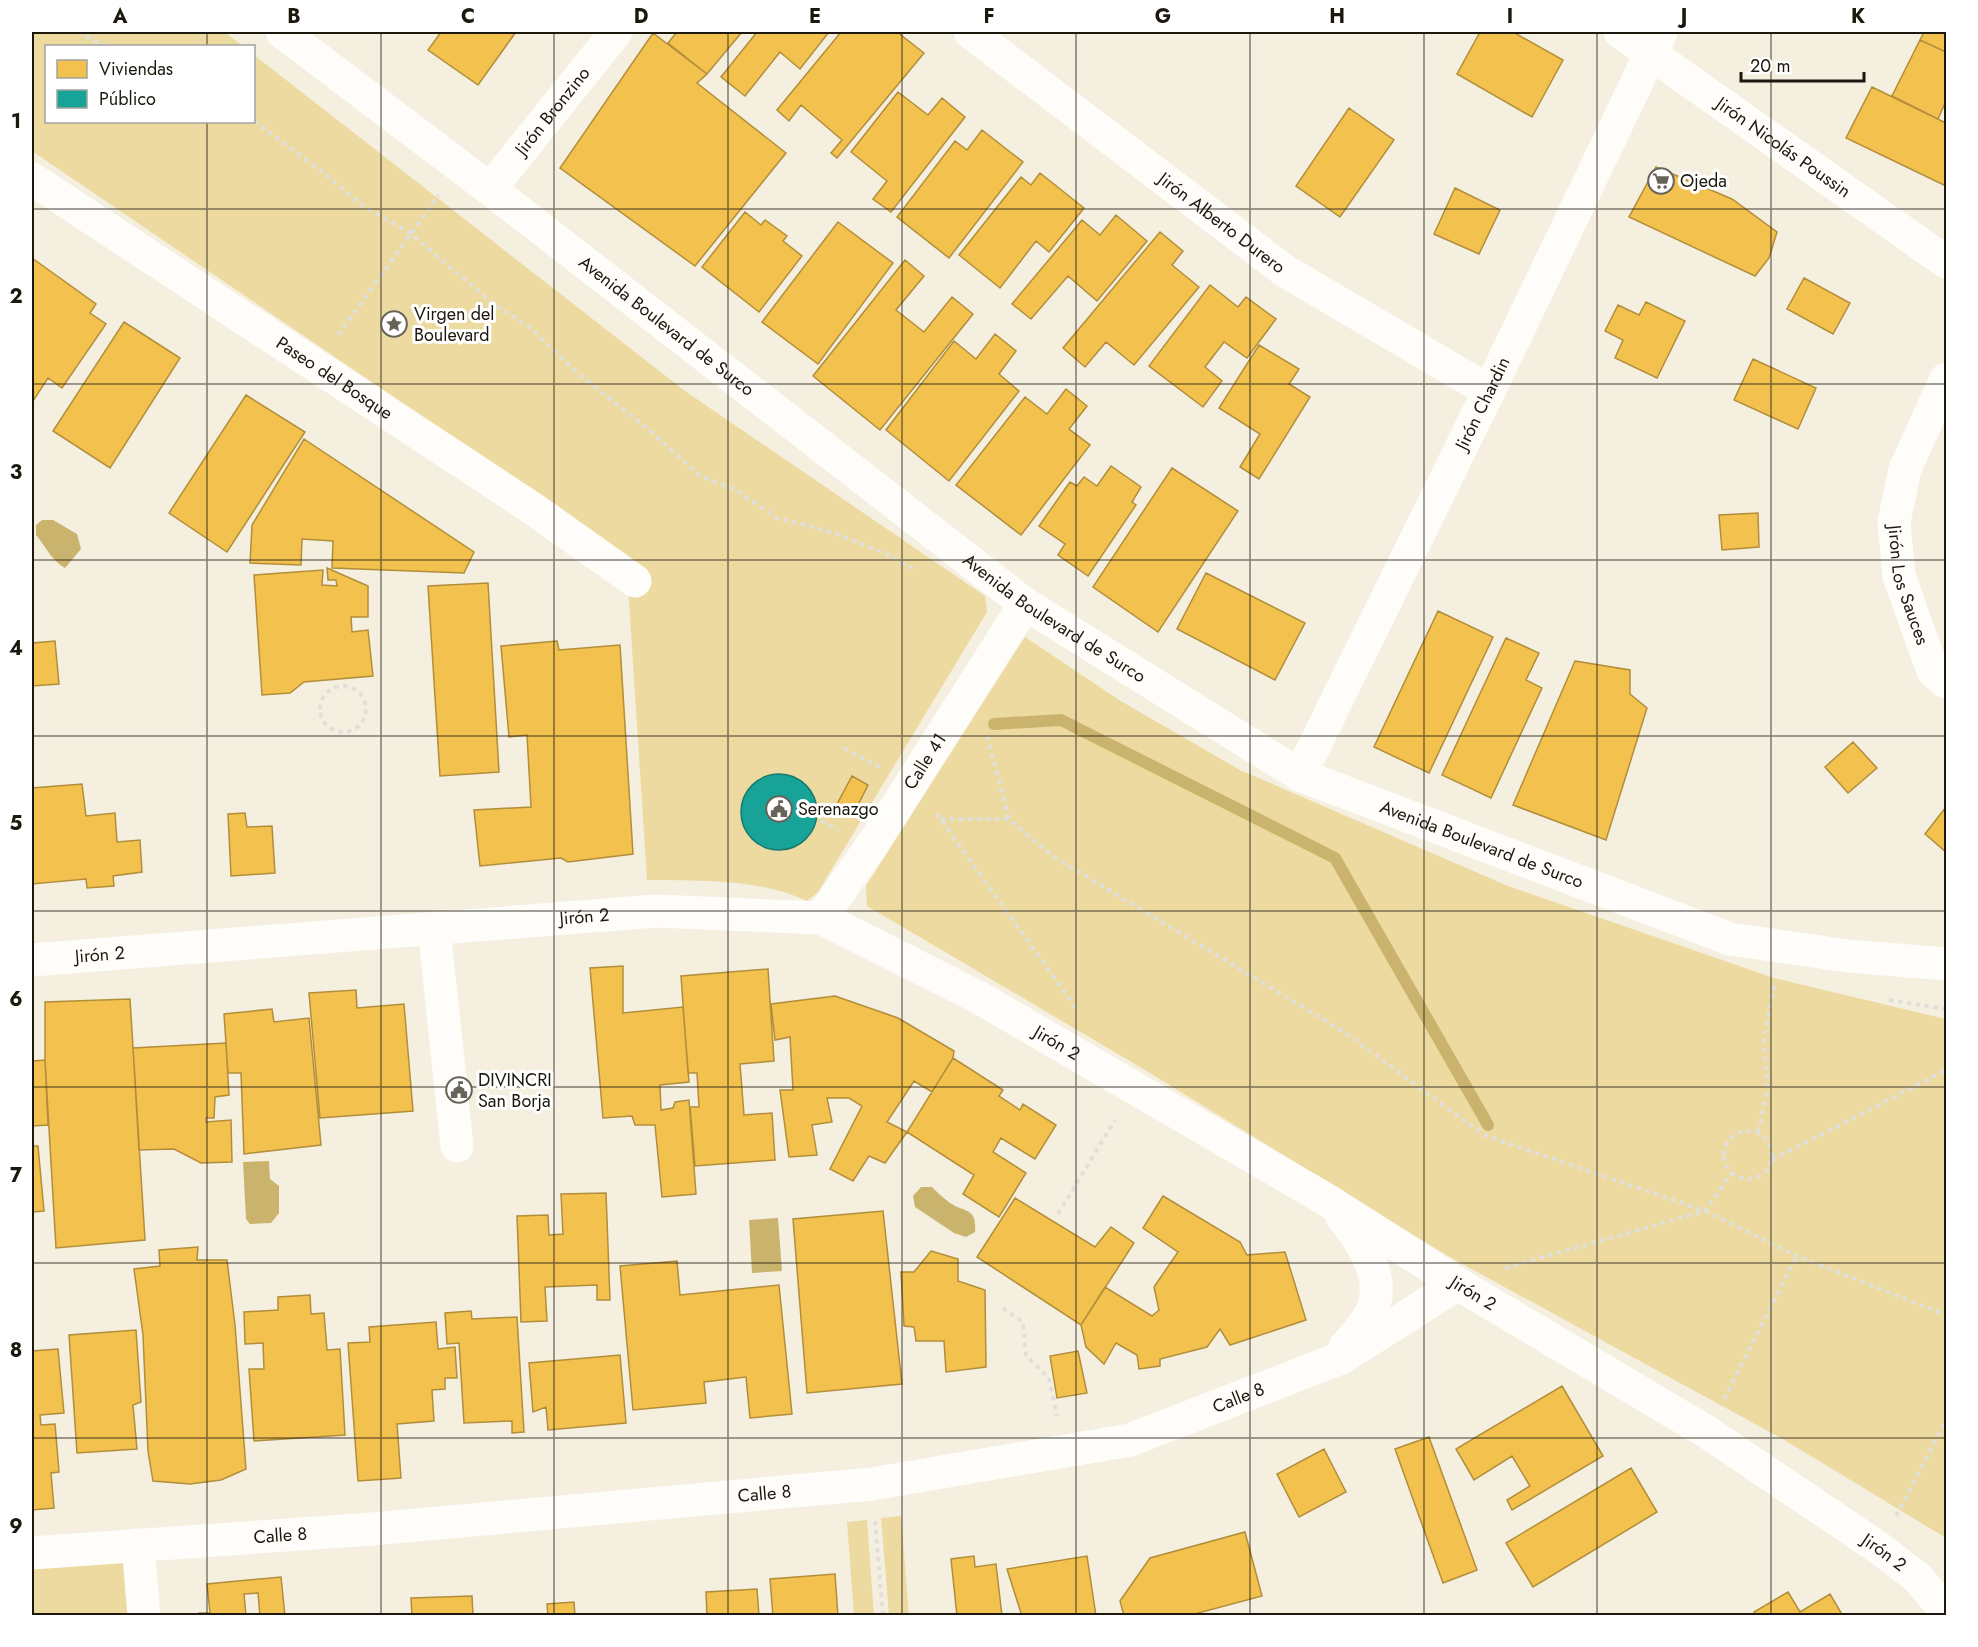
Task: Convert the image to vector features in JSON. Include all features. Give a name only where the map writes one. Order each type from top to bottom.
[{"type":"street","name":"Avenida Boulevard de Surco","points":[[282,32],[490,189],[1025,604],[1300,775],[1730,939],[1848,956],[1947,964]]},
{"type":"street","name":"Jirón Bronzino","points":[[490,189],[616,32]]},
{"type":"street","name":"Jirón Alberto Durero","points":[[970,32],[1285,271],[1489,392]]},
{"type":"street","name":"Jirón Nicolás Poussin","points":[[1620,32],[1655,43],[1947,262]]},
{"type":"street","name":"Jirón Chardin","points":[[1300,775],[1489,392],[1655,43]]},
{"type":"street","name":"Paseo del Bosque","points":[[32,179],[532,508],[635,581]]},
{"type":"street","name":"Jirón Los Sauces","points":[[1947,379],[1905,469],[1894,522],[1899,576],[1933,671],[1947,682]]},
{"type":"street","name":"Calle 41","points":[[821,918],[872,845],[1025,604]]},
{"type":"street","name":"Jirón 2","points":[[32,960],[656,911],[821,918],[978,997],[1327,1200],[1458,1284],[1707,1432],[1879,1548],[1918,1578],[1947,1612]]},
{"type":"street","points":[[434,928],[457,1146]]},
{"type":"street","points":[[1327,1200],[1358,1237],[1370,1258],[1377,1288],[1370,1316],[1335,1360]]},
{"type":"street","name":"Calle 8","points":[[32,1553],[372,1529],[872,1484],[1130,1440],[1335,1360],[1458,1284]]},
{"type":"street","points":[[138,1545],[144,1616]]},
{"type":"path","points":[[78,32],[103,45]]},
{"type":"path","points":[[255,122],[324,173],[362,205],[410,233],[495,305],[532,329],[575,371],[649,430],[700,476],[736,490],[777,518],[852,540],[882,552],[917,571]]},
{"type":"path","points":[[338,336],[440,193]]},
{"type":"path","points":[[344,685],[352,687],[364,698],[366,712],[361,725],[349,732],[334,731],[324,723],[319,710],[323,697],[344,685]]},
{"type":"path","points":[[959,709],[986,731],[1009,819],[1051,855],[1344,1032],[1484,1135],[1705,1211],[1797,1256],[1947,1315]]},
{"type":"path","points":[[844,748],[885,771]]},
{"type":"path","points":[[1009,819],[941,819],[1079,1012]]},
{"type":"path","points":[[821,821],[848,834]]},
{"type":"path","points":[[1758,1132],[1767,1090],[1764,1038],[1775,982]]},
{"type":"path","points":[[1772,1160],[1770,1144],[1758,1132],[1736,1133],[1726,1144],[1724,1160],[1732,1173],[1747,1179],[1755,1178],[1763,1174],[1772,1160],[1947,1070]]},
{"type":"path","points":[[1058,1214],[1117,1116]]},
{"type":"path","points":[[1495,1271],[1705,1211],[1732,1173]]},
{"type":"path","points":[[1721,1405],[1797,1256]]},
{"type":"path","points":[[1003,1308],[1023,1322],[1026,1354],[1049,1379],[1059,1425]]},
{"type":"path","points":[[1893,1521],[1947,1421]]},
{"type":"path","points":[[872,1484],[883,1616]]},
{"type":"shaded area","points":[[32,32],[224,32],[242,45],[45,45],[45,123],[255,123],[255,56],[685,391],[985,596],[987,612],[818,892],[807,901],[768,888],[728,882],[647,880],[626,555],[32,151]]},
{"type":"shaded area","points":[[42,520],[53,520],[77,534],[81,549],[65,568],[53,558],[36,535],[36,525]]},
{"type":"shaded area","points":[[1025,637],[1119,700],[1240,770],[1508,886],[1774,978],[1946,1019],[1946,1538],[1786,1441],[1448,1256],[1140,1067],[867,906],[866,886]]},
{"type":"shaded area","points":[[269,1161],[270,1179],[279,1186],[279,1213],[271,1223],[250,1224],[246,1219],[243,1162]]},
{"type":"shaded area","points":[[921,1187],[932,1187],[950,1203],[972,1214],[975,1232],[966,1237],[954,1233],[915,1207],[913,1196]]},
{"type":"shaded area","points":[[778,1218],[782,1271],[752,1273],[749,1220]]},
{"type":"shaded area","points":[[901,1516],[909,1615],[889,1615],[881,1518]]},
{"type":"shaded area","points":[[867,1520],[874,1615],[854,1615],[847,1522]]},
{"type":"shaded area","points":[[124,1560],[130,1615],[32,1616],[32,1567]]},
{"type":"building: Viviendas","points":[[441,32],[516,32],[478,85],[428,50]]},
{"type":"building: Viviendas","points":[[677,32],[742,32],[707,74],[668,43]]},
{"type":"building: Viviendas","points":[[757,32],[829,32],[800,69],[780,52],[745,96],[721,77]]},
{"type":"building: Viviendas","points":[[841,32],[897,32],[924,53],[837,158],[831,153],[842,140],[801,105],[789,121],[777,110]]},
{"type":"building: Viviendas","points":[[1480,32],[1513,32],[1563,60],[1532,117],[1457,74]]},
{"type":"building: Viviendas","points":[[1924,32],[1946,32],[1946,52],[1920,40]]},
{"type":"building: Viviendas","points":[[653,33],[707,74],[697,83],[786,153],[695,266],[560,168]]},
{"type":"building: Viviendas","points":[[1920,40],[1946,52],[1946,101],[1938,119],[1892,96]]},
{"type":"building: Viviendas","points":[[1872,87],[1946,123],[1946,186],[1846,138]]},
{"type":"building: Viviendas","points":[[898,92],[928,115],[942,98],[965,117],[891,212],[873,199],[887,181],[851,152]]},
{"type":"building: Viviendas","points":[[1349,108],[1394,140],[1340,217],[1296,186]]},
{"type":"building: Viviendas","points":[[982,130],[1023,162],[949,258],[897,217],[955,141],[967,150]]},
{"type":"building: Viviendas","points":[[1656,167],[1732,199],[1777,232],[1769,258],[1755,276],[1629,217]]},
{"type":"building: Viviendas","points":[[1040,173],[1084,208],[1049,252],[1036,241],[1000,288],[959,255],[1021,177],[1031,185]]},
{"type":"building: Viviendas","points":[[1455,188],[1500,210],[1479,254],[1434,234]]},
{"type":"building: Viviendas","points":[[745,212],[761,225],[765,220],[787,236],[783,241],[802,256],[759,312],[702,267]]},
{"type":"building: Viviendas","points":[[1116,215],[1147,241],[1097,301],[1068,276],[1031,319],[1012,304],[1082,220],[1100,235]]},
{"type":"building: Viviendas","points":[[838,222],[893,263],[818,364],[762,322]]},
{"type":"building: Viviendas","points":[[1160,232],[1183,251],[1172,265],[1199,287],[1134,365],[1106,342],[1085,367],[1063,348]]},
{"type":"building: Viviendas","points":[[32,258],[96,304],[90,313],[106,324],[62,388],[48,378],[33,401]]},
{"type":"building: Viviendas","points":[[905,260],[924,276],[896,310],[924,332],[952,297],[973,314],[880,430],[813,376]]},
{"type":"building: Viviendas","points":[[1804,278],[1850,303],[1833,334],[1787,309]]},
{"type":"building: Viviendas","points":[[1210,285],[1238,307],[1246,297],[1276,319],[1247,358],[1224,342],[1205,367],[1222,381],[1203,407],[1149,366]]},
{"type":"building: Viviendas","points":[[1646,302],[1685,321],[1657,378],[1615,358],[1623,340],[1605,331],[1618,305],[1639,315]]},
{"type":"building: Viviendas","points":[[124,322],[180,358],[110,468],[53,431]]},
{"type":"building: Viviendas","points":[[995,334],[1016,351],[999,374],[1019,391],[949,481],[886,430],[954,341],[976,359]]},
{"type":"building: Viviendas","points":[[1259,345],[1299,369],[1289,384],[1310,397],[1259,479],[1240,467],[1260,434],[1219,408]]},
{"type":"building: Viviendas","points":[[1753,359],[1816,388],[1798,429],[1734,400]]},
{"type":"building: Viviendas","points":[[1066,389],[1087,406],[1069,429],[1090,445],[1021,535],[956,485],[1025,397],[1047,414]]},
{"type":"building: Viviendas","points":[[246,395],[305,432],[227,552],[169,513]]},
{"type":"building: Viviendas","points":[[304,439],[474,552],[464,573],[332,568],[333,541],[302,539],[301,565],[250,563],[252,525]]},
{"type":"building: Viviendas","points":[[1111,466],[1141,487],[1132,502],[1136,505],[1088,576],[1058,555],[1065,544],[1039,526],[1070,482],[1077,486],[1084,477],[1097,486]]},
{"type":"building: Viviendas","points":[[1172,468],[1238,511],[1158,632],[1093,587]]},
{"type":"building: Viviendas","points":[[1758,513],[1759,547],[1722,550],[1719,515]]},
{"type":"building: Viviendas","points":[[327,568],[368,586],[368,617],[351,617],[352,632],[368,630],[373,676],[304,682],[290,693],[262,695],[254,575],[323,570],[322,585],[337,586],[336,580],[328,580]]},
{"type":"building: Viviendas","points":[[1206,573],[1305,623],[1275,680],[1177,629]]},
{"type":"building: Viviendas","points":[[488,583],[499,772],[440,776],[428,586]]},
{"type":"building: Viviendas","points":[[1438,611],[1493,637],[1429,773],[1374,747]]},
{"type":"building: Viviendas","points":[[1506,638],[1539,653],[1526,680],[1542,688],[1491,798],[1442,775]]},
{"type":"building: Viviendas","points":[[55,641],[59,684],[32,686],[32,643]]},
{"type":"building: Viviendas","points":[[557,641],[559,650],[620,645],[633,854],[568,862],[561,858],[480,866],[474,810],[531,807],[527,735],[509,737],[501,646]]},
{"type":"building: Viviendas","points":[[1575,661],[1630,670],[1630,694],[1647,708],[1606,840],[1513,805]]},
{"type":"building: Viviendas","points":[[1853,742],[1877,768],[1848,793],[1825,767]]},
{"type":"building: Viviendas","points":[[852,776],[868,785],[853,815],[836,806]]},
{"type":"building: Viviendas","points":[[82,784],[86,816],[115,813],[117,842],[140,840],[142,872],[113,876],[114,886],[87,888],[86,879],[32,884],[32,788]]},
{"type":"building: Viviendas","points":[[1946,807],[1946,852],[1925,834]]},
{"type":"building: Viviendas","points":[[245,813],[247,827],[272,826],[275,873],[231,876],[228,814]]},
{"type":"building: Viviendas","points":[[623,966],[623,1013],[683,1007],[689,1082],[660,1085],[661,1110],[673,1108],[675,1102],[689,1100],[696,1194],[662,1197],[655,1125],[635,1125],[632,1116],[603,1118],[590,968]]},
{"type":"building: Viviendas","points":[[768,969],[774,1061],[740,1064],[744,1115],[772,1113],[775,1160],[695,1166],[690,1107],[699,1107],[697,1073],[688,1073],[681,976]]},
{"type":"building: Viviendas","points":[[356,990],[357,1008],[404,1004],[413,1111],[320,1118],[309,993]]},
{"type":"building: Viviendas","points":[[835,996],[898,1018],[954,1051],[953,1058],[932,1092],[914,1081],[887,1122],[907,1132],[885,1163],[869,1156],[853,1181],[830,1169],[862,1106],[849,1098],[827,1098],[832,1122],[812,1125],[817,1155],[789,1157],[780,1090],[793,1090],[790,1037],[775,1040],[771,1004]]},
{"type":"building: Viviendas","points":[[130,999],[145,1240],[56,1248],[45,1060],[45,1002]]},
{"type":"building: Viviendas","points":[[272,1009],[274,1022],[309,1018],[321,1145],[244,1154],[241,1073],[228,1073],[224,1014]]},
{"type":"building: Viviendas","points":[[226,1043],[229,1095],[215,1097],[214,1118],[206,1118],[206,1122],[231,1120],[232,1162],[201,1163],[174,1149],[139,1150],[133,1048]]},
{"type":"building: Viviendas","points":[[953,1058],[1003,1090],[999,1096],[1020,1110],[1023,1104],[1056,1125],[1035,1159],[1001,1138],[993,1152],[1026,1173],[999,1217],[963,1194],[974,1175],[907,1132]]},
{"type":"building: Viviendas","points":[[45,1060],[48,1125],[32,1126],[32,1061]]},
{"type":"building: Viviendas","points":[[32,1146],[38,1146],[44,1211],[32,1212]]},
{"type":"building: Viviendas","points":[[606,1193],[610,1300],[597,1300],[597,1285],[545,1287],[547,1321],[521,1322],[517,1216],[548,1215],[549,1235],[563,1234],[561,1194]]},
{"type":"building: Viviendas","points":[[1163,1196],[1240,1242],[1247,1255],[1285,1252],[1306,1320],[1230,1345],[1220,1329],[1207,1347],[1160,1359],[1160,1366],[1139,1369],[1137,1355],[1116,1343],[1104,1364],[1086,1347],[1081,1325],[1105,1287],[1152,1316],[1159,1310],[1154,1287],[1178,1252],[1143,1228]]},
{"type":"building: Viviendas","points":[[1015,1198],[1095,1247],[1111,1227],[1134,1243],[1081,1325],[977,1257]]},
{"type":"building: Viviendas","points":[[883,1211],[902,1384],[807,1393],[793,1219]]},
{"type":"building: Viviendas","points":[[198,1247],[197,1260],[227,1260],[235,1325],[246,1469],[221,1480],[190,1484],[153,1481],[148,1451],[143,1335],[134,1269],[160,1266],[159,1250]]},
{"type":"building: Viviendas","points":[[931,1251],[958,1259],[958,1281],[985,1290],[986,1367],[946,1372],[944,1341],[916,1341],[914,1327],[904,1326],[901,1272],[914,1272]]},
{"type":"building: Viviendas","points":[[677,1261],[680,1295],[779,1285],[792,1414],[750,1418],[746,1377],[704,1382],[706,1403],[633,1410],[620,1266]]},
{"type":"building: Viviendas","points":[[310,1295],[311,1314],[324,1313],[327,1350],[340,1349],[345,1435],[254,1441],[249,1369],[264,1369],[263,1343],[245,1344],[244,1312],[278,1310],[278,1297]]},
{"type":"building: Viviendas","points":[[471,1311],[472,1319],[517,1317],[524,1432],[512,1433],[512,1421],[464,1423],[459,1343],[447,1344],[445,1313]]},
{"type":"building: Viviendas","points":[[436,1322],[438,1349],[455,1347],[457,1378],[445,1378],[445,1389],[432,1390],[434,1421],[397,1424],[401,1478],[358,1481],[348,1343],[370,1342],[369,1327]]},
{"type":"building: Viviendas","points":[[136,1330],[141,1402],[133,1405],[137,1449],[77,1453],[69,1335]]},
{"type":"building: Viviendas","points":[[58,1349],[64,1413],[40,1415],[41,1425],[55,1424],[59,1472],[51,1473],[54,1508],[32,1510],[32,1351]]},
{"type":"building: Viviendas","points":[[1078,1351],[1087,1393],[1057,1398],[1050,1356]]},
{"type":"building: Viviendas","points":[[620,1355],[626,1423],[548,1430],[546,1407],[533,1412],[529,1363]]},
{"type":"building: Viviendas","points":[[1562,1386],[1603,1456],[1512,1510],[1507,1500],[1530,1486],[1512,1456],[1474,1480],[1456,1449]]},
{"type":"building: Viviendas","points":[[1429,1437],[1477,1570],[1443,1583],[1395,1449]]},
{"type":"building: Viviendas","points":[[1324,1449],[1346,1492],[1299,1517],[1277,1474]]},
{"type":"building: Viviendas","points":[[1631,1468],[1657,1512],[1533,1587],[1506,1543]]},
{"type":"building: Viviendas","points":[[1245,1532],[1262,1596],[1187,1616],[1124,1616],[1120,1601],[1150,1558]]},
{"type":"building: Viviendas","points":[[974,1556],[975,1567],[996,1564],[1002,1616],[957,1616],[951,1559]]},
{"type":"building: Viviendas","points":[[1087,1556],[1096,1616],[1022,1616],[1007,1569]]},
{"type":"building: Viviendas","points":[[835,1574],[838,1616],[773,1616],[770,1579]]},
{"type":"building: Viviendas","points":[[281,1577],[285,1616],[260,1616],[258,1593],[244,1594],[246,1616],[199,1616],[199,1613],[210,1613],[207,1584]]},
{"type":"building: Viviendas","points":[[757,1589],[759,1616],[707,1616],[706,1592]]},
{"type":"building: Viviendas","points":[[1788,1592],[1800,1612],[1830,1594],[1843,1616],[1756,1616],[1754,1612]]},
{"type":"building: Viviendas","points":[[472,1596],[473,1616],[412,1616],[411,1598]]},
{"type":"building: Viviendas","points":[[574,1602],[575,1616],[548,1616],[547,1604]]},
{"type":"building: Público","name":"Serenazgo","points":[[772,774],[786,774],[800,780],[811,791],[817,805],[814,827],[806,839],[786,850],[772,850],[758,844],[747,833],[741,819],[741,805],[747,791],[758,780]]},
{"type":"waterway","points":[[994,724],[1061,720],[1335,858],[1488,1125]]},
{"type":"place","name":"Ojeda","points":[[1661,181]]},
{"type":"place","name":"Virgen del Boulevard","points":[[394,324]]},
{"type":"place","name":"Serenazgo","points":[[779,809]]},
{"type":"place","name":"DIVINCRI San Borja","points":[[459,1090]]}]
